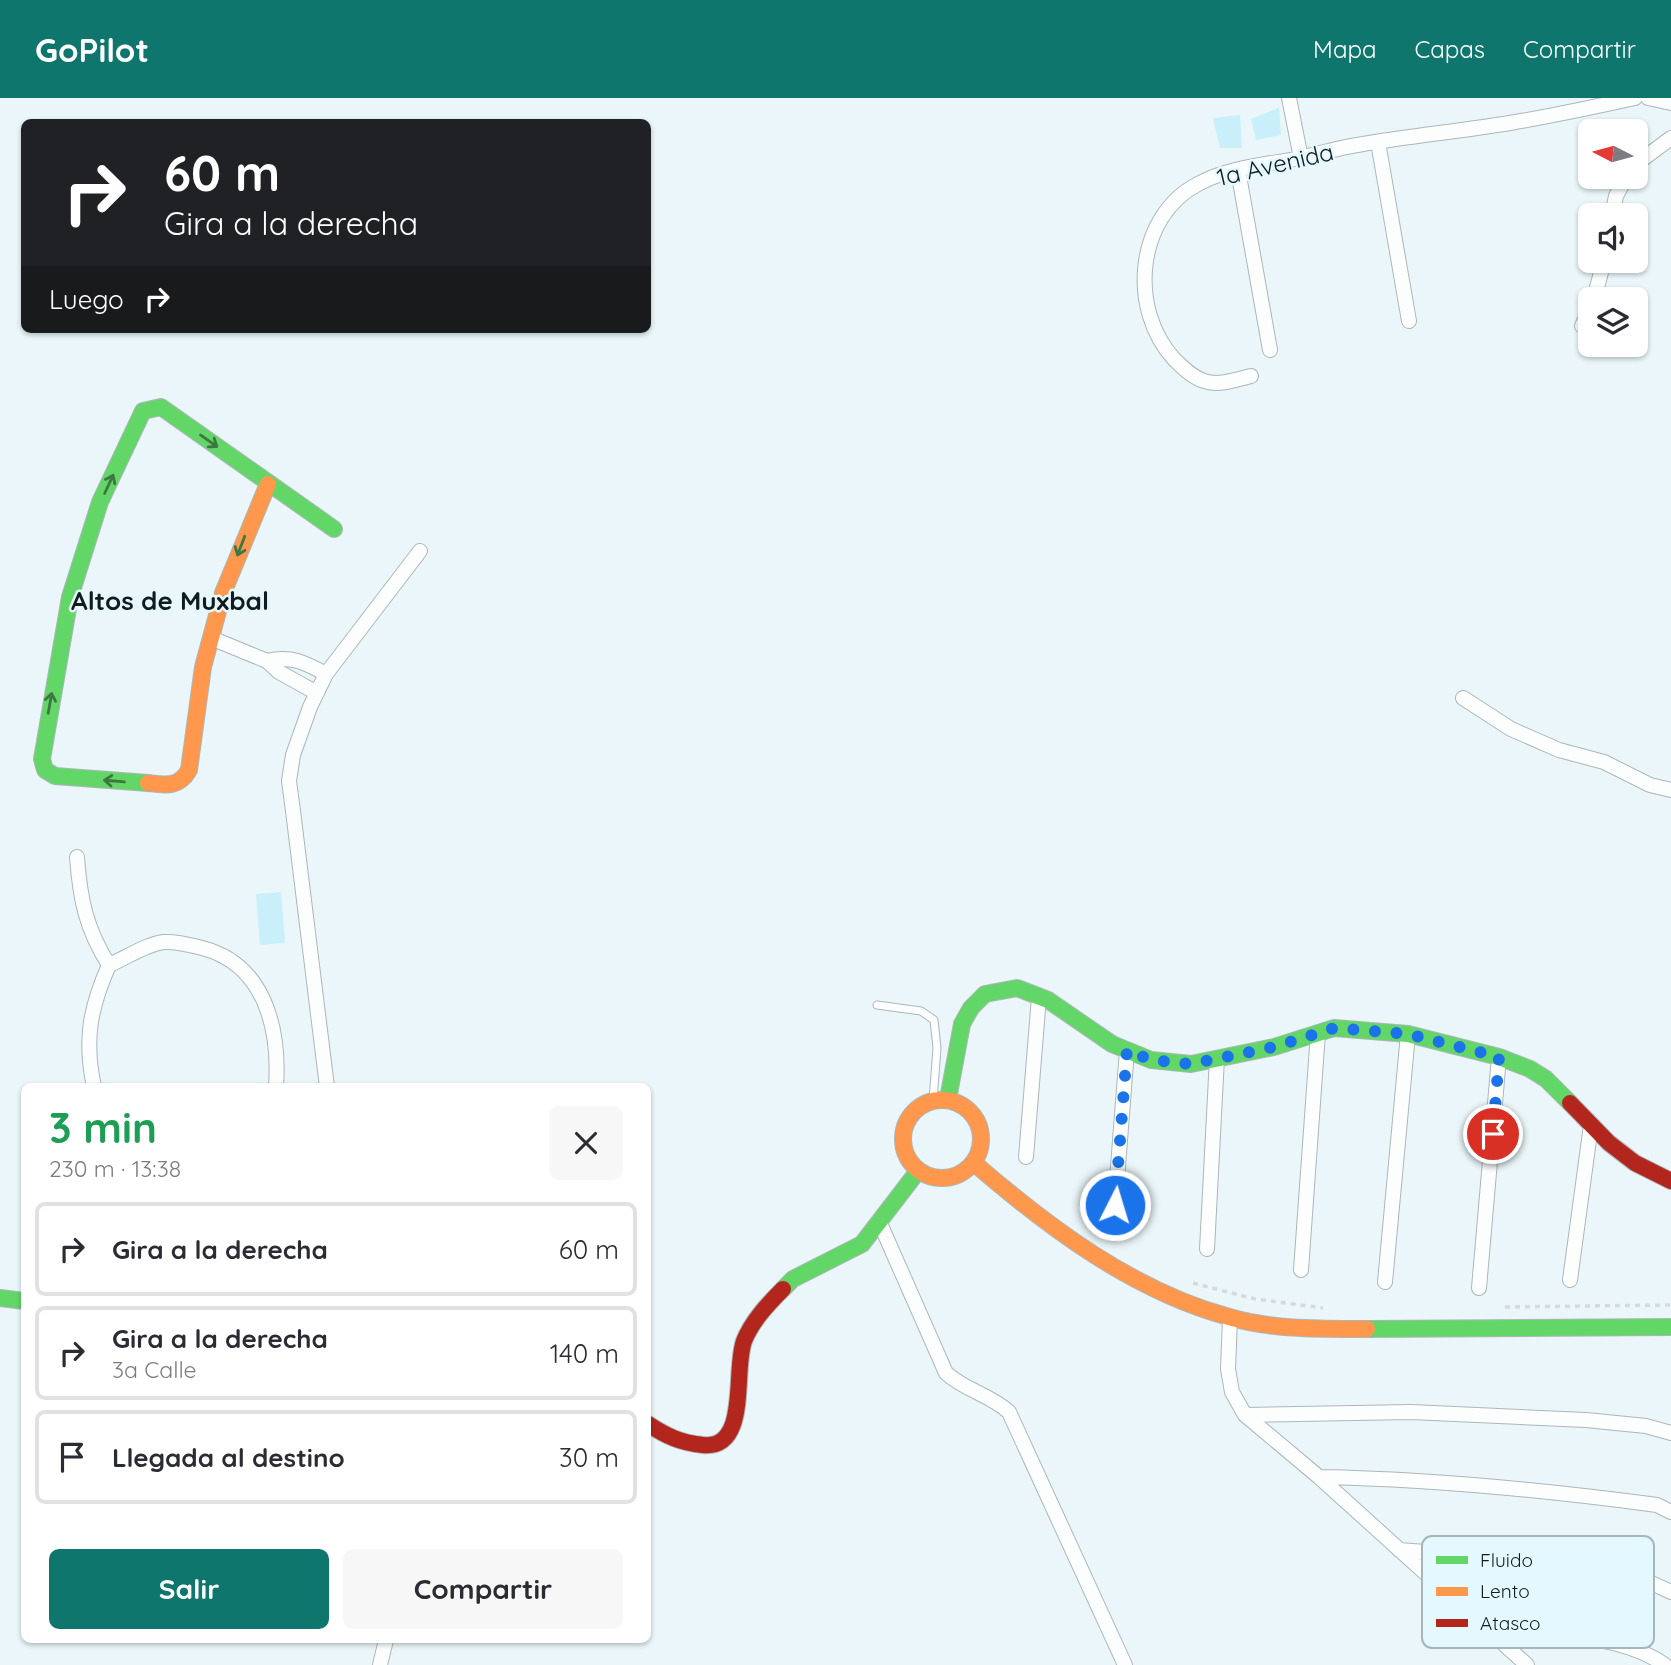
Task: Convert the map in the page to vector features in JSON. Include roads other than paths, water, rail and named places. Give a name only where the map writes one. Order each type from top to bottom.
[{"type":"street","points":[[1289,98],[1301,158]]},
{"type":"street","name":"1a Avenida","points":[[1251,376],[1223,382],[1205,381],[1187,370],[1157,336],[1144,290],[1151,241],[1155,226],[1163,213],[1183,192],[1214,176],[1238,170],[1378,142],[1511,123],[1635,98]]},
{"type":"street","points":[[1648,98],[1671,103]]},
{"type":"street","points":[[1648,155],[1671,138]]},
{"type":"street","points":[[1378,142],[1409,320]]},
{"type":"street","points":[[1238,170],[1270,350]]},
{"type":"street","points":[[268,484],[223,593],[204,667],[189,770],[181,781],[169,785],[55,776],[46,770],[42,759],[70,597],[100,502],[143,411],[161,407],[334,529]]},
{"type":"street","points":[[327,1083],[289,781],[293,755],[326,674],[421,551]]},
{"type":"street","points":[[211,638],[267,661],[279,672],[317,693]]},
{"type":"street","points":[[267,661],[283,657],[303,662],[326,674]]},
{"type":"street","points":[[1463,698],[1511,729],[1559,750],[1604,762],[1650,785],[1671,790]]},
{"type":"street","points":[[77,857],[79,887],[86,919],[94,942],[109,965]]},
{"type":"street","points":[[93,1083],[89,1050],[90,1016],[109,965],[163,942],[212,950],[243,969],[259,989],[269,1013],[278,1063],[276,1083]]},
{"type":"street","points":[[940,1100],[962,1024],[971,1008],[985,994],[1017,988],[1048,1000],[1112,1044],[1151,1060],[1191,1064],[1274,1047],[1334,1028],[1408,1034],[1499,1057],[1530,1069],[1546,1079],[1621,1153],[1671,1181]]},
{"type":"street","points":[[1026,1157],[1039,997]]},
{"type":"street","points":[[1301,1269],[1318,1033]]},
{"type":"street","points":[[1385,1282],[1408,1034]]},
{"type":"street","points":[[1115,1205],[1127,1050]]},
{"type":"street","points":[[1479,1288],[1499,1057]]},
{"type":"street","points":[[1207,1249],[1217,1058]]},
{"type":"street","points":[[940,1100],[963,1105],[975,1117],[981,1132],[981,1148],[974,1163],[962,1173],[948,1178],[932,1177],[918,1171],[908,1160],[903,1146],[909,1117],[920,1107],[940,1100]]},
{"type":"street","points":[[1570,1280],[1591,1125]]},
{"type":"street","points":[[974,1163],[1011,1195],[1095,1254],[1159,1293],[1230,1318],[1303,1329],[1671,1327]]},
{"type":"street","points":[[651,1426],[665,1436],[688,1444],[712,1447],[725,1441],[734,1421],[744,1342],[764,1308],[782,1287],[793,1279],[862,1244],[918,1171]]},
{"type":"street","points":[[879,1221],[946,1373],[968,1389],[996,1400],[1009,1412],[1125,1665]]},
{"type":"street","points":[[0,1298],[21,1301]]},
{"type":"street","points":[[1230,1318],[1228,1369],[1232,1392],[1245,1415],[1319,1476],[1422,1570]]},
{"type":"street","points":[[1245,1415],[1451,1414],[1586,1420],[1646,1426],[1671,1433]]},
{"type":"street","points":[[1319,1476],[1401,1478],[1501,1486],[1657,1506],[1671,1512]]},
{"type":"street","points":[[1399,1549],[1422,1551]]},
{"type":"street","points":[[1654,1584],[1671,1592]]},
{"type":"street","points":[[380,1665],[385,1643]]},
{"type":"street","points":[[1508,1648],[1527,1665]]},
{"type":"street","points":[[1626,1648],[1649,1654],[1665,1665]]},
{"type":"lane","points":[[877,1005],[921,1011],[934,1020],[940,1100]]},
{"type":"district","name":"Altos de Muxbal","points":[[170,600]]}]
